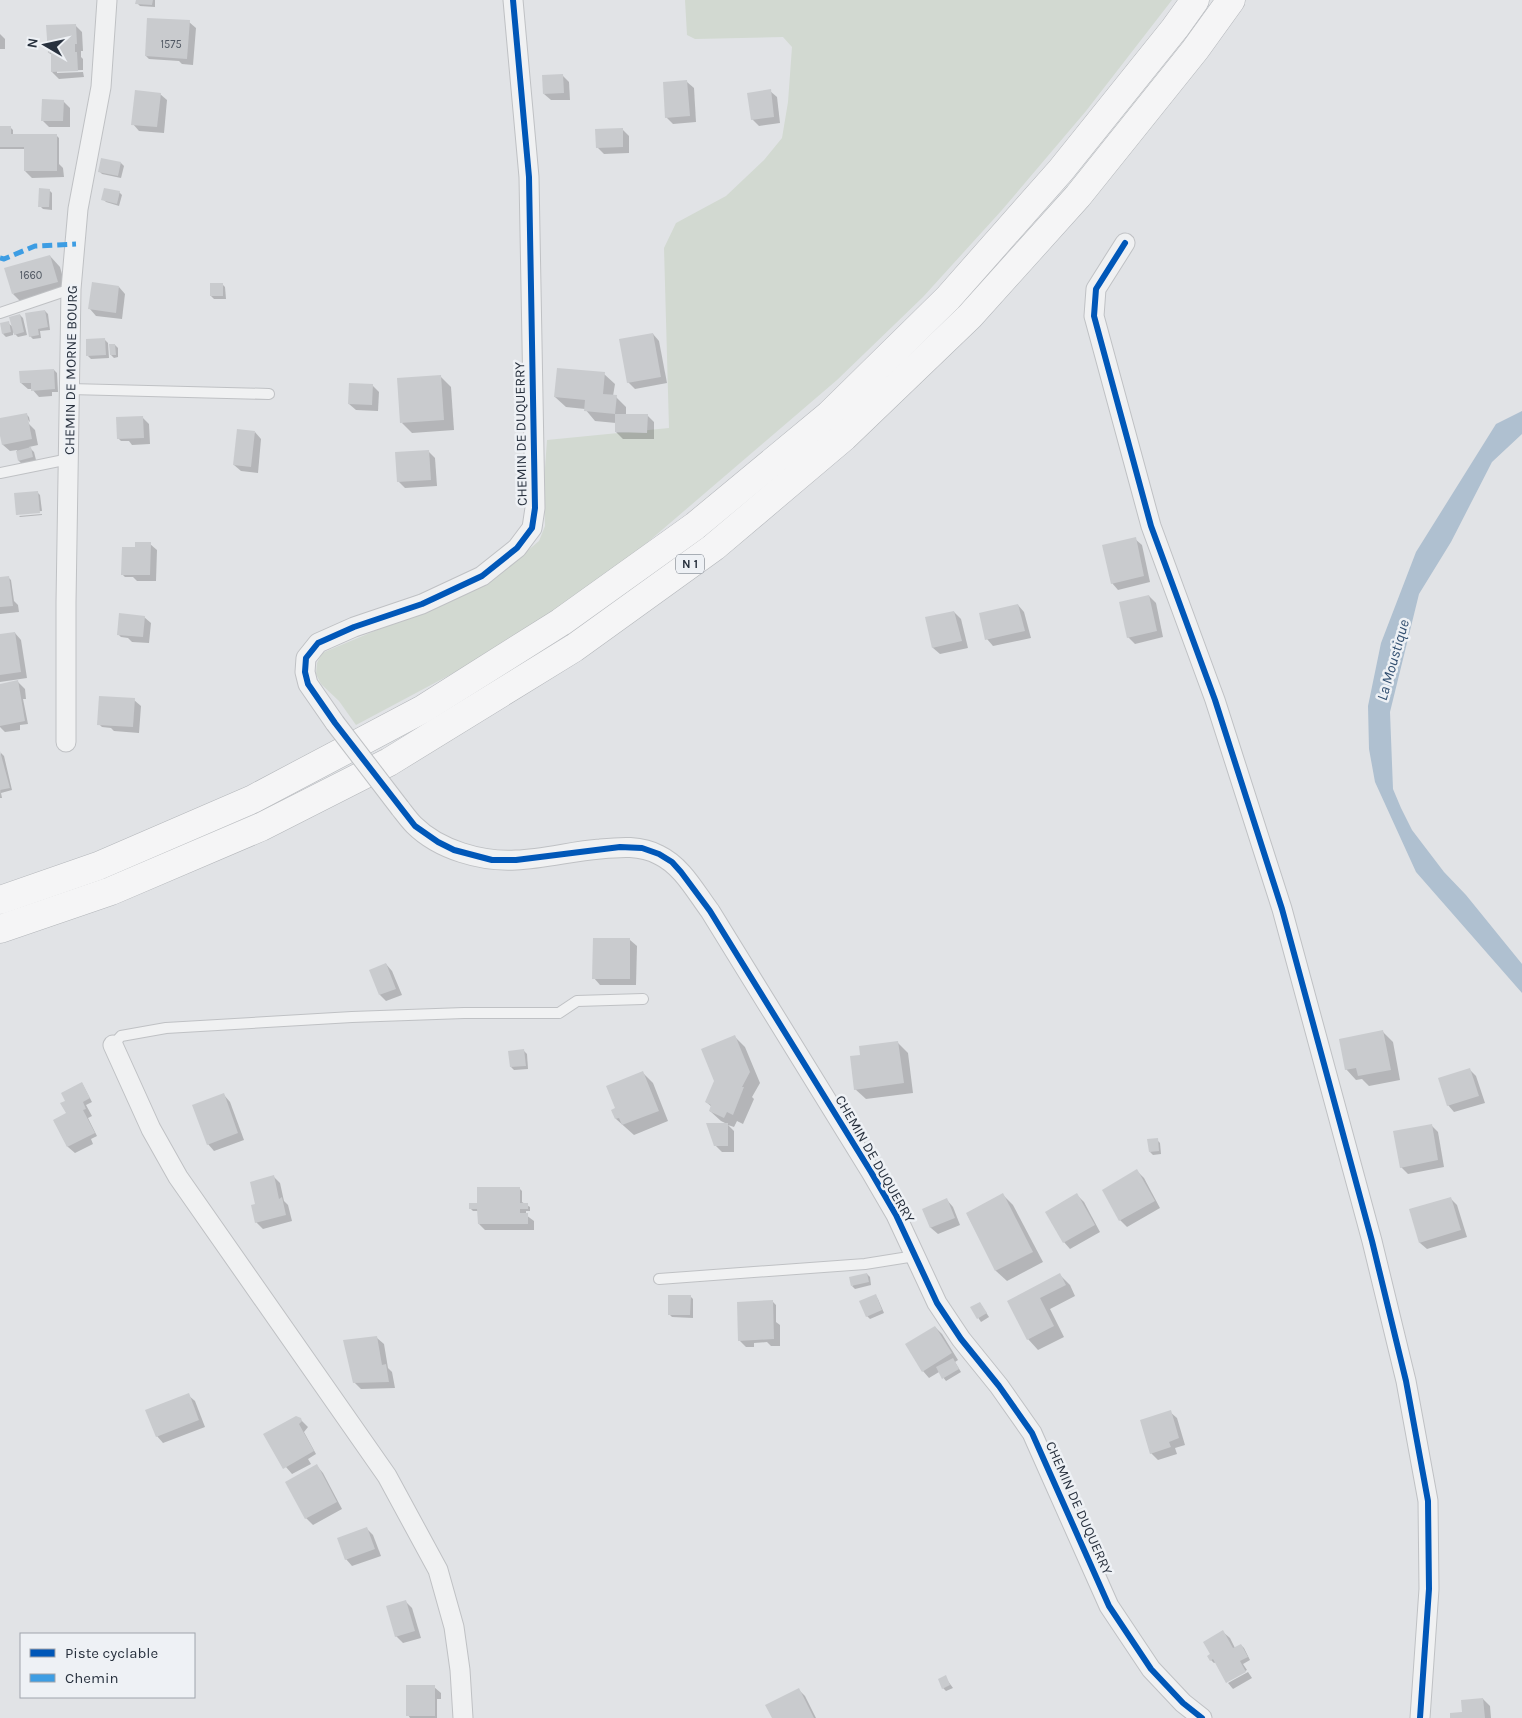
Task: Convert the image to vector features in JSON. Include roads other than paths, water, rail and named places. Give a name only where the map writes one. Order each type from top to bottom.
[{"type":"highway","name":"N 1","points":[[0,900],[98,866],[252,799],[423,709],[561,622],[695,526],[829,414],[948,298],[1061,170],[1175,28],[1195,0]]},
{"type":"highway","name":"N 1","points":[[0,929],[111,891],[252,831],[389,762],[574,648],[714,546],[844,437],[970,316],[1078,196],[1196,50],[1231,0]]},
{"type":"street","name":"CHEMIN DE MORNE BOURG","points":[[66,742],[66,602],[71,289],[78,209],[101,87],[107,0]]},
{"type":"street","name":"CHEMIN DE DUQUERRY","points":[[513,0],[529,177],[535,508],[532,528],[518,548],[482,576],[422,604],[354,627],[318,643],[306,658],[308,684],[400,808],[415,826],[438,842],[454,850],[492,860],[516,860],[620,847],[642,848],[659,854],[672,862],[682,872],[710,911],[860,1155],[896,1216],[942,1310],[960,1339],[999,1386],[1032,1433],[1109,1606],[1151,1669],[1183,1703],[1202,1718]]},
{"type":"street","points":[[1125,242],[1096,289],[1094,316],[1151,526],[1215,700],[1282,909],[1369,1232],[1406,1381],[1428,1501],[1429,1589],[1420,1718]]},
{"type":"street","points":[[113,1045],[151,1129],[178,1177],[386,1476],[438,1570],[454,1626],[460,1670],[463,1718]]},
{"type":"lane","points":[[0,313],[71,289]]},
{"type":"lane","points":[[70,389],[269,394]]},
{"type":"lane","points":[[0,473],[69,459]]},
{"type":"lane","points":[[113,1045],[121,1036],[166,1028],[352,1016],[464,1012],[559,1013],[576,1001],[643,999]]},
{"type":"lane","points":[[659,1279],[865,1264],[915,1256]]},
{"type":"water","name":"La Moustique","points":[[1522,411],[1522,434],[1492,462],[1451,542],[1419,594],[1390,712],[1393,789],[1401,808],[1412,830],[1444,872],[1466,895],[1522,964],[1522,993],[1416,872],[1375,782],[1369,749],[1368,706],[1381,643],[1416,552],[1496,424]]}]
